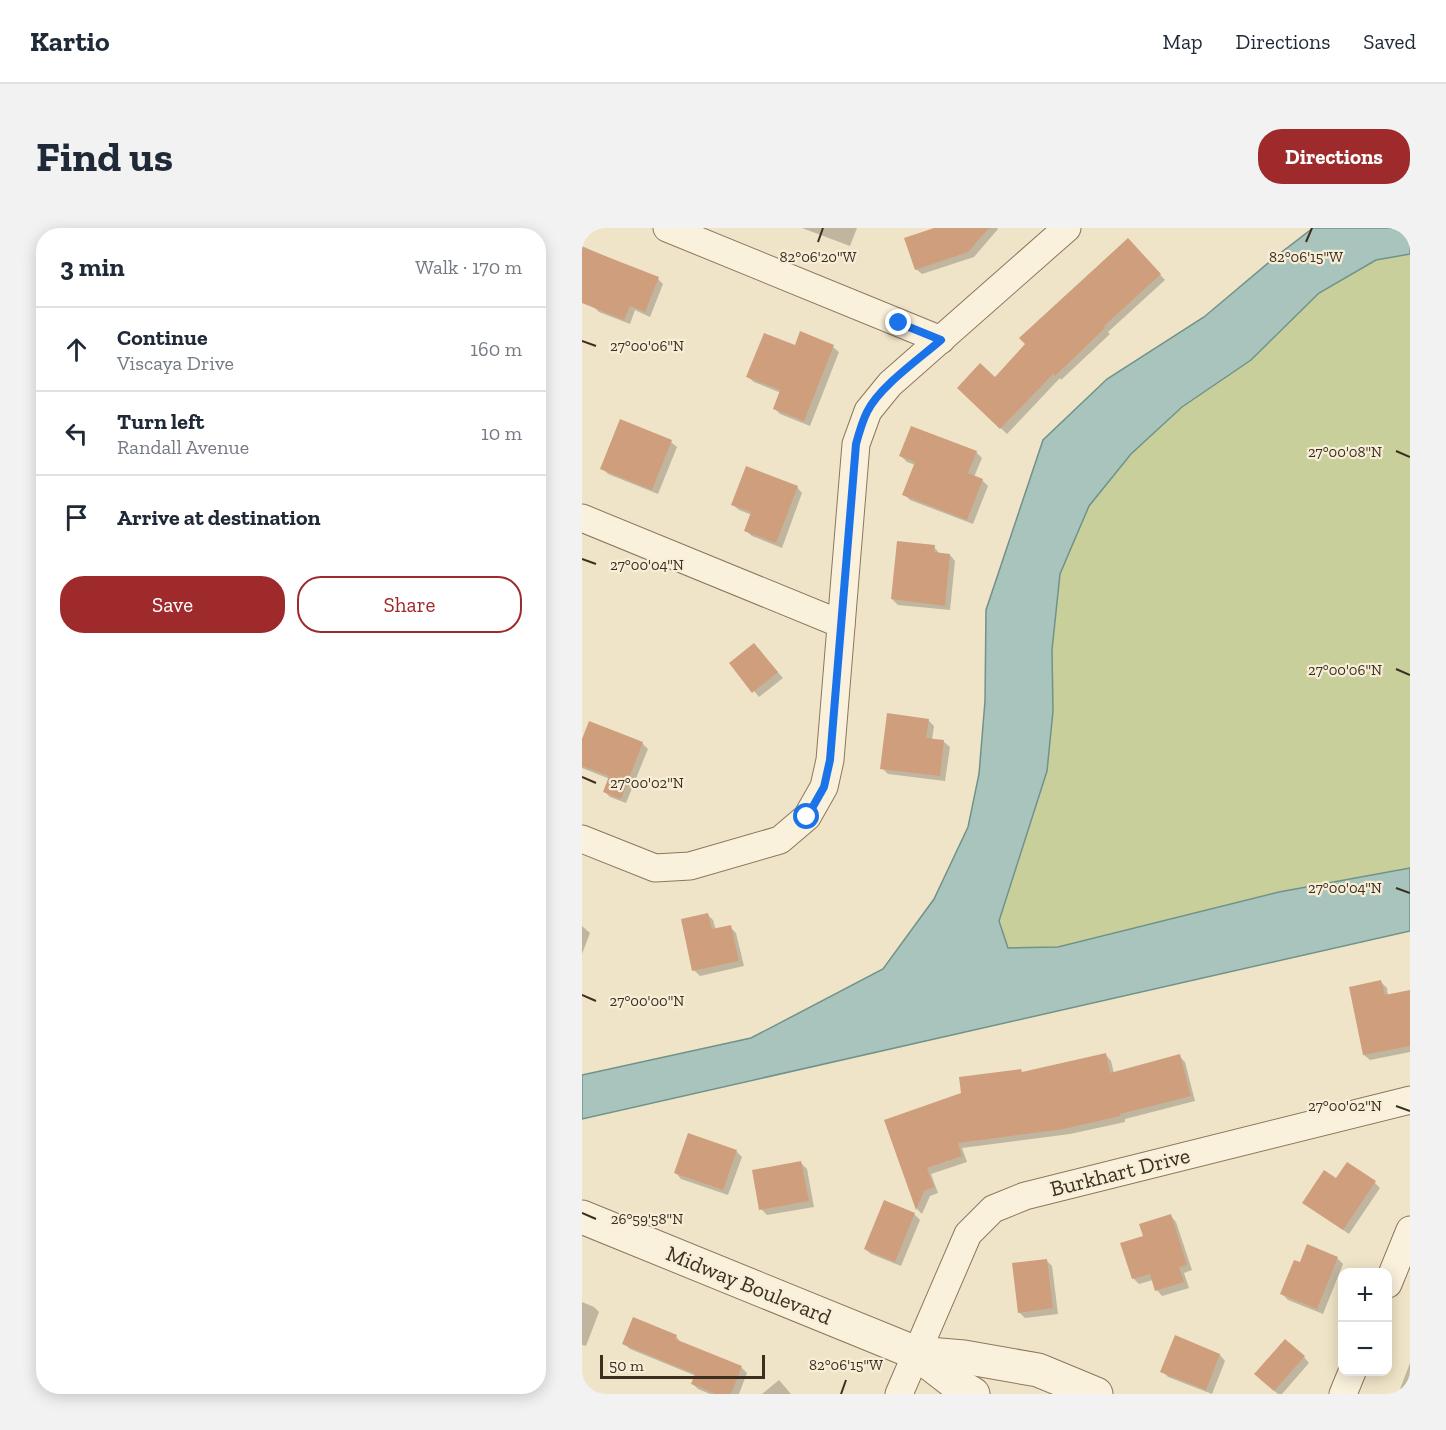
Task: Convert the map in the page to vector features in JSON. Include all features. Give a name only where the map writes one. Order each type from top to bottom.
[{"type":"street","points":[[667,228],[941,340]]},
{"type":"street","points":[[582,839],[655,868],[690,866],[780,840],[807,817],[824,787],[830,760],[856,444],[868,411],[890,384],[1067,228]]},
{"type":"street","points":[[582,518],[841,624]]},
{"type":"street","name":"Burkhart Drive","points":[[899,1394],[968,1234],[993,1209],[1025,1196],[1410,1100]]},
{"type":"street","name":"Midway Boulevard","points":[[582,1217],[916,1353],[973,1394]]},
{"type":"street","points":[[1392,1274],[1410,1230]]},
{"type":"street","name":"Midway Boulevard","points":[[916,1353],[964,1357],[1038,1370],[1096,1394]]},
{"type":"street","points":[[1343,1394],[1350,1376]]},
{"type":"green space","points":[[1410,254],[1410,868],[1279,892],[1058,947],[1008,948],[999,921],[1047,771],[1053,711],[1052,650],[1060,574],[1089,506],[1131,454],[1182,407],[1251,360],[1319,293],[1376,260]]},
{"type":"water","points":[[1313,228],[1410,228],[1410,254],[1376,260],[1319,293],[1251,360],[1182,407],[1131,454],[1089,506],[1060,574],[1052,650],[1053,711],[1047,771],[999,921],[1008,948],[1058,947],[1279,892],[1410,868],[1410,931],[582,1119],[582,1075],[751,1038],[883,969],[934,899],[968,827],[979,774],[985,701],[986,610],[1043,440],[1107,379],[1204,317]]},
{"type":"building","points":[[934,228],[989,228],[968,252],[915,270],[904,238]]},
{"type":"building","points":[[1128,238],[1161,274],[1104,326],[1105,328],[1055,376],[1053,374],[1000,429],[957,388],[980,363],[995,377],[1025,344],[1019,338]]},
{"type":"building","points":[[582,247],[659,277],[645,312],[630,306],[624,320],[582,303]]},
{"type":"building","points":[[800,331],[834,345],[804,421],[773,409],[780,390],[746,377],[764,333],[795,345]]},
{"type":"building","points":[[620,419],[672,440],[652,490],[600,469]]},
{"type":"building","points":[[911,426],[977,451],[968,473],[983,479],[967,520],[902,495],[915,462],[899,456]]},
{"type":"building","points":[[746,466],[798,486],[776,543],[744,531],[751,512],[731,505]]},
{"type":"building","points":[[897,541],[935,545],[934,552],[950,554],[945,606],[891,599]]},
{"type":"building","points":[[754,643],[778,672],[752,693],[729,663]]},
{"type":"building","points":[[887,713],[929,719],[926,738],[944,740],[940,776],[880,769]]},
{"type":"building","points":[[589,721],[643,742],[621,799],[603,792],[609,776],[582,766],[582,739]]},
{"type":"building","points":[[708,913],[712,929],[731,925],[739,961],[692,971],[681,919]]},
{"type":"building","points":[[1381,980],[1385,995],[1410,990],[1410,1046],[1363,1055],[1349,987]]},
{"type":"building","points":[[1106,1053],[1110,1073],[1180,1054],[1191,1096],[1064,1129],[958,1143],[962,1156],[927,1168],[934,1187],[924,1191],[916,1210],[884,1120],[961,1093],[959,1077],[1021,1069],[1022,1072]]},
{"type":"building","points":[[688,1133],[737,1150],[723,1190],[674,1173]]},
{"type":"building","points":[[801,1161],[809,1201],[759,1210],[752,1170]]},
{"type":"building","points":[[1347,1162],[1376,1181],[1343,1230],[1302,1203],[1324,1170],[1336,1178]]},
{"type":"building","points":[[884,1200],[915,1213],[895,1262],[864,1249]]},
{"type":"building","points":[[1171,1214],[1187,1265],[1179,1267],[1184,1282],[1155,1291],[1150,1274],[1132,1279],[1120,1243],[1143,1236],[1139,1224]]},
{"type":"building","points":[[1307,1244],[1338,1257],[1317,1309],[1280,1294],[1294,1260],[1300,1262]]},
{"type":"building","points":[[1047,1259],[1053,1308],[1018,1313],[1012,1263]]},
{"type":"building","points":[[633,1317],[677,1335],[675,1339],[742,1366],[731,1394],[716,1394],[691,1384],[695,1374],[622,1344]]},
{"type":"building","points":[[1175,1335],[1220,1354],[1206,1390],[1160,1372]]},
{"type":"building","points":[[1285,1339],[1305,1356],[1274,1391],[1254,1374]]},
{"type":"route","points":[[807,817],[824,787],[830,760],[856,444],[868,411],[879,397],[890,384],[941,340],[899,323]]}]
